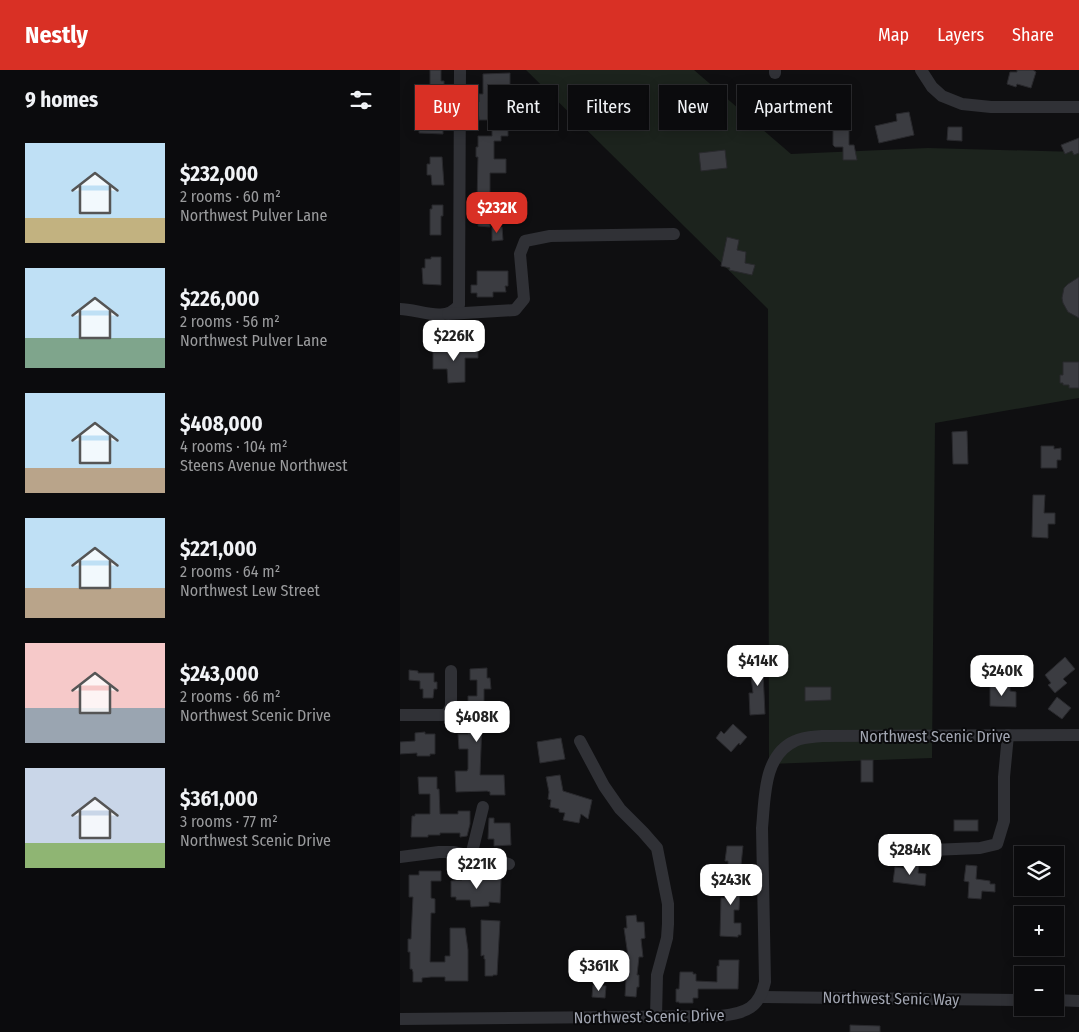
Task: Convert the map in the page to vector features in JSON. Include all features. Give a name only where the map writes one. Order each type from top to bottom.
[{"type":"street","points":[[448,314],[457,308],[460,300],[460,70]]},
{"type":"street","points":[[922,70],[924,77],[932,87],[942,96],[955,102],[991,107],[1079,107]]},
{"type":"street","points":[[400,309],[432,314],[515,310],[524,299],[520,254],[525,241],[550,236],[674,234]]},
{"type":"street","points":[[400,715],[446,714],[451,706],[452,671]]},
{"type":"street","points":[[931,850],[980,848],[997,844],[1004,821],[1004,777],[1008,735]]},
{"type":"street","name":"Northwest Scenic Drive","points":[[400,1019],[732,1015],[750,1008],[760,997],[765,982],[762,828],[769,774],[779,753],[795,741],[822,736],[1079,735]]},
{"type":"street","points":[[580,741],[604,786],[620,809],[657,848],[668,904],[668,924],[667,938],[657,975],[656,1017]]},
{"type":"street","points":[[471,856],[483,807]]},
{"type":"street","points":[[400,857],[454,852],[509,864]]},
{"type":"street","name":"Northwest Senic Way","points":[[760,997],[1014,1000]]},
{"type":"street","points":[[1064,1000],[1079,1001]]},
{"type":"shaded area","points":[[526,70],[694,70],[711,85],[659,85],[659,130],[727,130],[727,99],[737,107],[737,130],[763,130],[791,154],[928,148],[1079,152],[1079,398],[935,423],[932,758],[769,764],[768,309],[587,130],[649,130],[649,85],[568,85],[568,111],[558,102],[558,85],[541,85]]},
{"type":"building","points":[[430,70],[441,70],[441,81],[444,81],[444,85],[430,85]]},
{"type":"building","points":[[1017,70],[1033,70],[1036,72],[1031,88],[1017,84],[1016,87],[1007,84],[1010,72],[1017,72]]},
{"type":"building","points":[[510,73],[510,85],[488,85],[488,120],[479,120],[478,111],[479,94],[483,94],[483,74]]},
{"type":"building","points":[[909,112],[914,135],[879,143],[875,126],[897,121],[896,114]]},
{"type":"building","points":[[948,127],[962,127],[962,141],[947,140]]},
{"type":"building","points":[[419,130],[443,130],[443,134],[419,133]]},
{"type":"building","points":[[492,130],[508,130],[508,136],[501,136],[501,141],[494,141],[494,159],[506,159],[506,173],[490,173],[490,194],[495,194],[495,209],[490,209],[490,227],[478,226],[478,157],[476,157],[476,147],[478,147],[478,136],[492,136]]},
{"type":"building","points":[[833,130],[849,130],[849,145],[854,145],[857,160],[843,160],[843,147],[835,147],[833,145]]},
{"type":"building","points":[[1079,138],[1079,153],[1074,155],[1072,151],[1065,154],[1061,145]]},
{"type":"building","points":[[725,150],[727,168],[701,171],[699,153]]},
{"type":"building","points":[[430,157],[442,157],[444,185],[432,185],[431,175],[427,175],[427,164],[430,164]]},
{"type":"building","points":[[432,205],[443,205],[441,235],[430,235],[430,209],[432,209]]},
{"type":"building","points":[[492,227],[502,227],[503,240],[492,241]]},
{"type":"building","points":[[727,237],[739,240],[737,250],[746,252],[745,263],[755,265],[752,275],[729,270],[730,268],[721,266]]},
{"type":"building","points":[[431,257],[441,257],[441,285],[423,284],[422,268],[425,268],[425,259],[431,259]]},
{"type":"building","points":[[477,271],[508,271],[508,286],[505,286],[506,292],[493,292],[493,297],[477,297],[477,293],[471,293],[471,285],[477,285]]},
{"type":"building","points":[[1079,277],[1079,318],[1068,312],[1062,298],[1064,288]]},
{"type":"building","points":[[478,347],[478,358],[465,358],[465,382],[448,383],[447,369],[433,369],[433,352],[454,351],[453,348]]},
{"type":"building","points":[[1063,362],[1079,362],[1079,388],[1069,388],[1069,385],[1060,383],[1060,375],[1063,375]]},
{"type":"building","points":[[967,431],[968,464],[953,464],[952,432]]},
{"type":"building","points":[[1041,446],[1054,446],[1054,449],[1061,448],[1061,460],[1057,460],[1057,468],[1041,468]]},
{"type":"building","points":[[1033,495],[1045,495],[1044,513],[1055,513],[1055,524],[1048,524],[1048,538],[1032,537]]},
{"type":"building","points":[[765,654],[766,672],[763,672],[765,714],[750,715],[749,693],[753,693],[751,676],[756,675],[755,655]]},
{"type":"building","points":[[1065,657],[1075,669],[1063,679],[1067,683],[1055,693],[1048,685],[1051,683],[1045,675]]},
{"type":"building","points":[[487,668],[487,678],[490,678],[491,689],[484,689],[484,710],[489,710],[489,720],[482,722],[480,775],[504,775],[505,795],[490,795],[490,792],[487,791],[456,792],[455,771],[467,771],[468,769],[468,749],[459,749],[458,734],[468,734],[468,714],[465,714],[465,707],[468,707],[468,696],[477,696],[477,680],[470,680],[470,669]]},
{"type":"building","points":[[409,670],[418,671],[418,673],[434,673],[434,682],[437,682],[437,689],[434,689],[433,698],[423,698],[423,689],[420,689],[420,681],[409,680]]},
{"type":"building","points":[[990,686],[1010,687],[1010,691],[1016,692],[1016,707],[990,706]]},
{"type":"building","points":[[805,687],[831,687],[831,700],[805,701]]},
{"type":"building","points":[[1057,697],[1071,708],[1062,719],[1048,709]]},
{"type":"building","points":[[733,724],[747,737],[731,752],[716,738],[721,731],[724,734]]},
{"type":"building","points":[[425,732],[425,734],[435,734],[435,754],[417,756],[417,753],[400,754],[400,742],[415,741],[415,733]]},
{"type":"building","points":[[561,738],[565,759],[540,763],[537,742]]},
{"type":"building","points":[[861,760],[873,760],[873,782],[861,782]]},
{"type":"building","points":[[560,775],[563,791],[592,800],[588,819],[581,814],[579,823],[563,820],[565,813],[550,807],[551,800],[548,799],[549,792],[546,777]]},
{"type":"building","points":[[418,777],[437,777],[440,814],[458,814],[458,811],[470,811],[470,824],[467,836],[460,837],[460,833],[440,833],[440,835],[428,835],[428,837],[411,837],[412,816],[415,816],[415,814],[430,814],[430,794],[419,794]]},
{"type":"building","points":[[489,818],[494,818],[494,823],[510,823],[511,845],[494,846],[494,839],[488,839]]},
{"type":"building","points":[[954,820],[978,820],[978,831],[954,831]]},
{"type":"building","points":[[727,846],[743,846],[741,865],[728,865],[728,861],[725,861]]},
{"type":"building","points":[[911,864],[919,865],[918,873],[926,874],[925,886],[893,882],[895,867],[910,869]]},
{"type":"building","points":[[966,865],[977,866],[976,879],[990,881],[990,884],[995,884],[995,892],[982,891],[981,899],[968,898],[969,882],[964,881]]},
{"type":"building","points":[[729,869],[746,879],[740,890],[739,910],[734,910],[734,923],[741,923],[741,935],[738,935],[738,937],[720,936],[721,898],[725,898],[725,886],[730,878],[725,876]]},
{"type":"building","points":[[419,871],[441,871],[441,881],[431,881],[431,898],[435,899],[435,913],[431,913],[430,962],[445,962],[445,956],[450,956],[450,928],[465,928],[468,950],[468,981],[445,981],[445,977],[431,977],[422,978],[422,982],[413,982],[413,972],[410,969],[410,952],[408,952],[408,939],[411,939],[413,897],[409,897],[409,875],[419,875]]},
{"type":"building","points":[[461,873],[472,873],[472,879],[501,879],[500,903],[489,902],[489,906],[471,907],[470,900],[456,900],[456,897],[451,897],[451,881],[462,880]]},
{"type":"building","points":[[636,915],[637,922],[644,922],[645,938],[641,939],[643,957],[639,957],[637,975],[639,975],[639,987],[637,987],[636,997],[625,996],[627,963],[629,963],[624,928],[627,928],[626,916]]},
{"type":"building","points":[[481,920],[500,921],[497,975],[485,976],[485,959],[484,955],[481,956]]},
{"type":"building","points":[[719,960],[739,960],[738,989],[698,989],[698,998],[693,998],[693,1003],[676,1002],[676,989],[679,989],[680,972],[693,972],[693,974],[696,974],[696,981],[717,982]]},
{"type":"building","points":[[593,985],[606,986],[605,998],[592,997]]},
{"type":"building","points":[[850,1025],[880,1026],[880,1032],[850,1032]]}]
